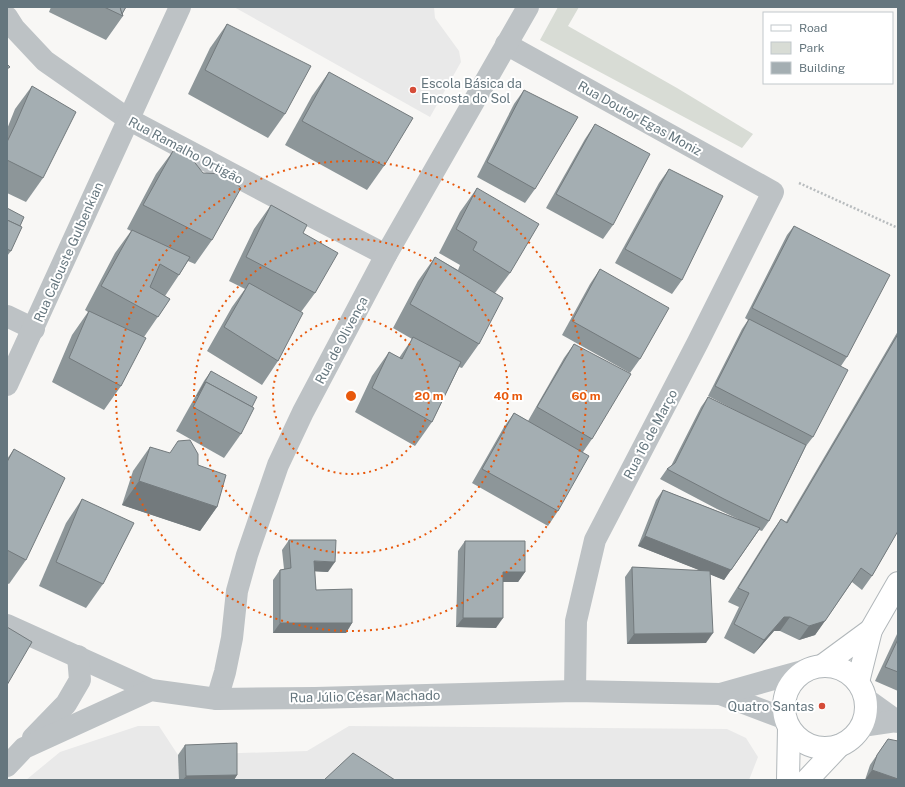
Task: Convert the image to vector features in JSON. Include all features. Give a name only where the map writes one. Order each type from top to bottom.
[{"type":"main road","points":[[788,724],[799,739],[811,746],[824,748],[838,746],[848,741],[856,734],[866,717],[862,691],[871,630],[898,583]]},
{"type":"main road","points":[[788,780],[788,724],[784,705],[787,691],[794,679],[814,668],[871,630]]},
{"type":"main road","points":[[814,668],[836,667],[848,672],[862,691]]},
{"type":"main road","points":[[807,780],[838,746]]},
{"type":"street","name":"Rua Calouste Gulbenkian","points":[[7,385],[34,329],[180,7]]},
{"type":"street","name":"Rua de Olivença","points":[[217,699],[225,672],[232,638],[237,591],[258,519],[278,465],[303,412],[386,255],[528,7]]},
{"type":"street","name":"Rua Ramalho Ortigão","points":[[7,17],[14,28],[45,61],[128,119],[313,218],[386,255]]},
{"type":"street","name":"Rua Doutor Egas Moniz","points":[[506,44],[773,192]]},
{"type":"street","name":"Rua 16 de Março","points":[[575,691],[576,621],[595,540],[698,342],[773,192]]},
{"type":"street","points":[[7,316],[34,329]]},
{"type":"street","name":"Rua Júlio César Machado","points":[[7,625],[151,690],[217,699],[575,691],[720,694]]},
{"type":"street","points":[[7,766],[66,704],[80,680],[78,656]]},
{"type":"street","points":[[720,694],[814,668]]},
{"type":"street","points":[[24,748],[151,690]]},
{"type":"street","points":[[862,691],[897,722]]},
{"type":"street","points":[[720,694],[788,724]]},
{"type":"street","points":[[862,726],[897,722]]},
{"type":"path","points":[[799,183],[898,228]]},
{"type":"shaded area","name":"Escola Básica da Encosta do Sol","points":[[234,7],[434,7],[435,18],[459,51],[461,62],[430,117]]},
{"type":"shaded area","points":[[138,726],[159,726],[178,755],[307,751],[349,726],[727,729],[746,738],[758,757],[749,780],[26,780],[60,752]]},
{"type":"green space","points":[[558,7],[579,7],[568,26],[677,88],[753,134],[742,148],[540,40]]},
{"type":"building","points":[[104,7],[120,7],[123,16]]},
{"type":"building","points":[[120,7],[126,7],[122,14]]},
{"type":"building","points":[[227,24],[311,66],[285,114],[205,70]]},
{"type":"building","points":[[329,72],[413,118],[384,166],[302,121]]},
{"type":"building","points":[[32,86],[76,112],[43,178],[7,160],[7,142]]},
{"type":"building","points":[[524,90],[578,117],[535,189],[487,162]]},
{"type":"building","points":[[595,124],[650,154],[613,225],[556,194]]},
{"type":"building","points":[[173,151],[192,159],[203,173],[225,174],[241,188],[212,240],[143,205]]},
{"type":"building","points":[[669,169],[723,196],[682,280],[625,249]]},
{"type":"building","points":[[477,188],[539,224],[510,273],[473,250],[477,242],[456,229]]},
{"type":"building","points":[[271,205],[307,225],[303,233],[338,253],[315,293],[246,257]]},
{"type":"building","points":[[7,208],[24,217],[20,226],[7,220]]},
{"type":"building","points":[[7,220],[22,227],[11,251],[7,249]]},
{"type":"building","points":[[794,226],[890,275],[847,357],[752,308]]},
{"type":"building","points":[[132,230],[190,257],[179,275],[160,264],[150,287],[170,299],[158,317],[101,286]]},
{"type":"building","points":[[435,257],[503,298],[479,344],[410,304]]},
{"type":"building","points":[[600,269],[669,308],[640,359],[572,321]]},
{"type":"building","points":[[249,283],[303,313],[278,361],[224,327]]},
{"type":"building","points":[[89,311],[146,338],[121,386],[69,358]]},
{"type":"building","points":[[749,319],[848,370],[813,437],[715,386]]},
{"type":"building","points":[[898,334],[898,531],[872,576],[861,568],[825,621],[809,626],[790,617],[784,617],[764,640],[734,624],[749,593],[738,588],[781,519],[787,523]]},
{"type":"building","points":[[413,337],[461,362],[432,422],[372,388],[389,352],[402,359]]},
{"type":"building","points":[[574,344],[631,374],[592,439],[537,407]]},
{"type":"building","points":[[211,371],[257,397],[252,407],[206,382],[197,396]]},
{"type":"building","points":[[206,382],[254,408],[241,434],[193,407]]},
{"type":"building","points":[[708,397],[806,445],[769,521],[667,469],[675,463]]},
{"type":"building","points":[[514,413],[589,456],[558,511],[482,469]]},
{"type":"building","points":[[190,440],[198,454],[198,465],[226,475],[217,507],[139,481],[150,447],[170,453],[178,441]]},
{"type":"building","points":[[14,449],[65,478],[26,560],[7,550],[7,462]]},
{"type":"building","points":[[663,490],[760,528],[731,570],[645,536]]},
{"type":"building","points":[[82,499],[134,523],[103,584],[56,562]]},
{"type":"building","points":[[289,540],[336,540],[335,562],[314,561],[316,590],[352,589],[352,623],[280,623],[280,570],[291,568]]},
{"type":"building","points":[[465,541],[525,541],[525,572],[503,572],[503,618],[463,618]]},
{"type":"building","points":[[632,567],[710,571],[713,633],[634,634]]},
{"type":"building","points":[[7,627],[32,642],[7,685]]},
{"type":"building","points":[[898,639],[898,672],[885,667]]},
{"type":"building","points":[[888,739],[898,741],[898,779],[872,770],[877,755]]},
{"type":"building","points":[[237,743],[237,775],[186,776],[185,745]]},
{"type":"building","points":[[353,753],[395,780],[324,780]]},
{"type":"place","name":"Escola Básica da Encosta do Sol","points":[[413,90]]},
{"type":"place","name":"Quatro Santas","points":[[822,706]]}]
